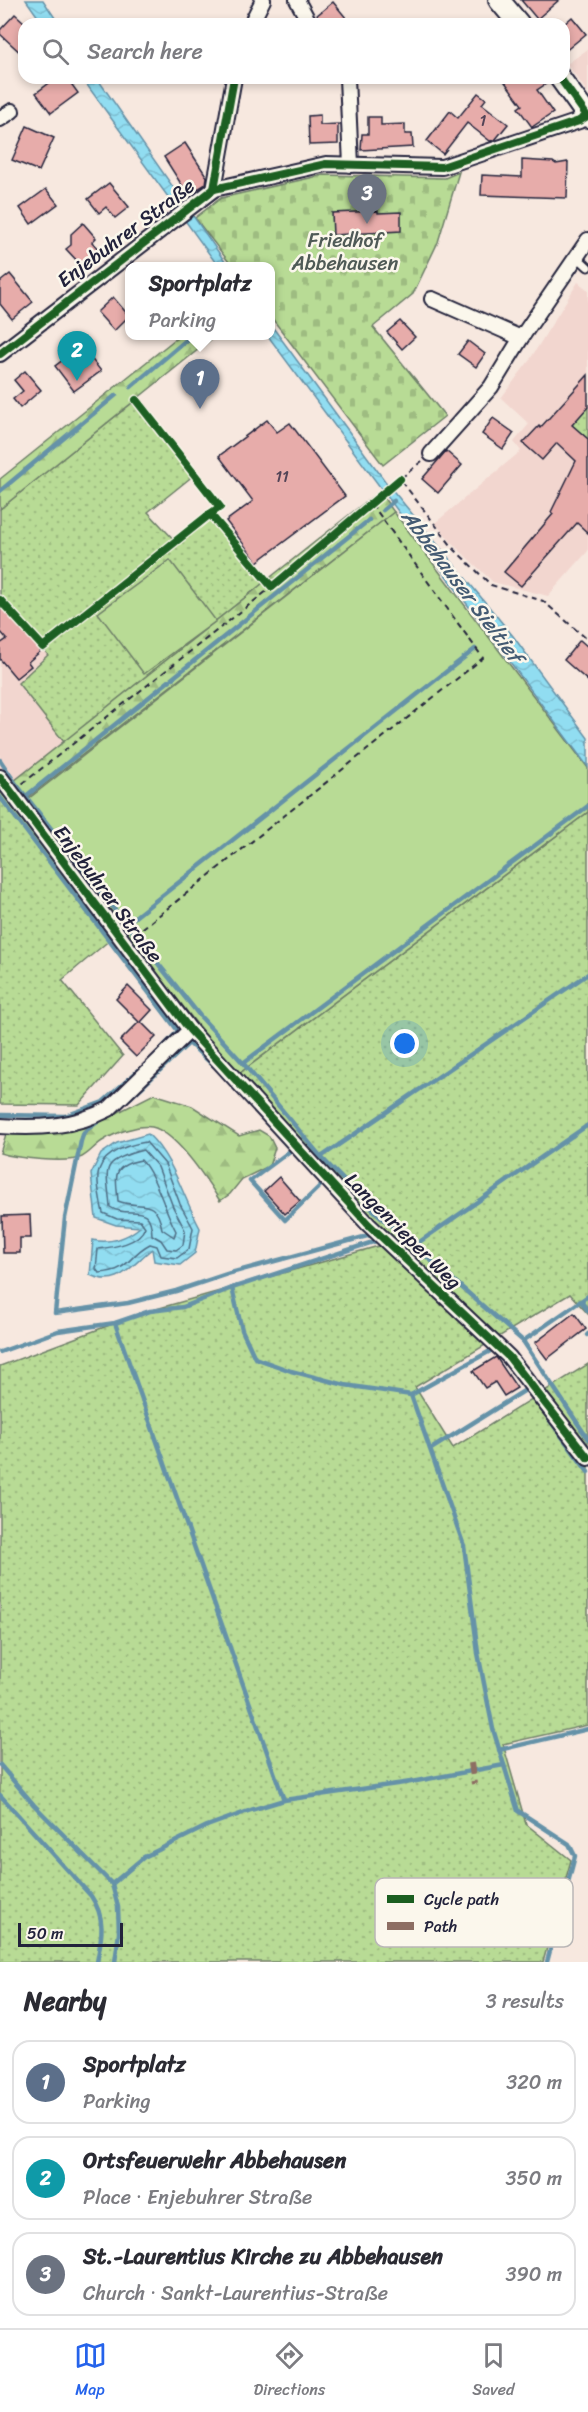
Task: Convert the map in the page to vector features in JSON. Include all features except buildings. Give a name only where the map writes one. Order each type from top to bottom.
[{"type":"main road","points":[[500,0],[514,18]]},
{"type":"main road","points":[[564,84],[587,117]]},
{"type":"street","points":[[254,18],[263,0]]},
{"type":"street","points":[[297,0],[307,18]]},
{"type":"street","name":"Enjebuhrer Straße","points":[[0,354],[214,189],[233,84]]},
{"type":"street","points":[[347,84],[351,165]]},
{"type":"street","points":[[0,119],[12,111]]},
{"type":"street","points":[[214,189],[326,164],[442,167],[587,117]]},
{"type":"street","points":[[431,454],[491,387],[521,338],[588,240]]},
{"type":"street","points":[[432,299],[521,338]]},
{"type":"street","name":"Enjebuhrer Straße","points":[[0,777],[190,1030]]},
{"type":"street","points":[[0,1126],[45,1127],[72,1124],[92,1118],[109,1109],[190,1030]]},
{"type":"street","name":"Langenrieper Weg","points":[[190,1030],[368,1224],[509,1357],[588,1458]]},
{"type":"lane","points":[[576,256],[588,267]]},
{"type":"path","points":[[393,485],[431,454]]},
{"type":"path","points":[[400,479],[454,549],[491,585],[543,601],[588,640]]},
{"type":"path","points":[[362,511],[379,497]]},
{"type":"path","points":[[124,943],[483,658],[371,503]]},
{"type":"path","points":[[264,578],[272,587]]},
{"type":"path","points":[[22,784],[281,579]]},
{"type":"shaded area","points":[[588,49],[588,93],[570,68],[570,62]]},
{"type":"shaded area","points":[[578,282],[588,290],[588,551],[548,596],[493,582],[455,546],[435,523],[521,451],[514,442],[529,424],[501,398],[529,361]]},
{"type":"shaded area","points":[[0,596],[48,655],[18,683],[64,742],[9,785],[0,771]]},
{"type":"green space","name":"Friedhof Abbehausen","points":[[459,172],[438,242],[413,294],[373,327],[445,416],[383,465],[275,322],[275,262],[229,262],[195,218],[221,198],[323,175],[445,178]]},
{"type":"green space","points":[[174,340],[210,340],[0,509],[0,479]]},
{"type":"green space","points":[[132,403],[194,475],[148,512],[178,544],[210,516],[266,581],[64,742],[18,683],[48,655],[0,596],[0,509]]},
{"type":"green space","points":[[584,404],[588,407],[588,439],[572,425]]},
{"type":"green space","points":[[379,491],[394,512],[22,802],[9,785]]},
{"type":"green space","points":[[394,512],[588,768],[588,812],[237,1075],[23,803]]},
{"type":"green space","points":[[170,560],[216,621],[144,674],[98,613]]},
{"type":"green space","points":[[0,787],[111,939],[62,980],[123,1056],[79,1105],[0,1104]]},
{"type":"green space","points":[[588,812],[588,1314],[570,1294],[415,1387],[453,1448],[588,1364],[588,1725],[503,1744],[526,1824],[571,1860],[566,1878],[375,1878],[375,1947],[547,1947],[543,1962],[0,1962],[0,1366],[142,1313],[382,1245],[237,1075]]},
{"type":"green space","points":[[154,1094],[192,1106],[239,1136],[259,1130],[269,1136],[275,1148],[269,1166],[242,1179],[230,1194],[220,1201],[181,1148],[162,1131],[152,1127],[134,1128],[114,1135],[82,1157],[75,1159],[41,1160],[0,1153],[7,1131],[27,1125],[93,1125]]},
{"type":"water","points":[[26,0],[43,0],[55,18],[39,18]]},
{"type":"water","points":[[86,84],[101,84],[225,262],[215,262]]},
{"type":"water","name":"Abbehauser Sieltief","points":[[275,330],[385,481],[513,636],[588,738],[588,767],[271,340],[275,340]]},
{"type":"water","points":[[148,1134],[165,1155],[200,1228],[195,1253],[180,1265],[154,1261],[152,1249],[124,1273],[109,1279],[100,1279],[90,1275],[93,1240],[118,1239],[140,1227],[116,1225],[96,1218],[91,1174],[101,1154],[117,1143]]},
{"type":"waterway","points":[[131,387],[186,340]]},
{"type":"waterway","points":[[0,491],[116,395]]},
{"type":"waterway","points":[[383,510],[394,501]]},
{"type":"waterway","points":[[26,796],[369,520]]},
{"type":"waterway","points":[[126,924],[475,649]]},
{"type":"waterway","points":[[0,760],[16,784],[133,933]]},
{"type":"waterway","points":[[0,797],[178,1031],[157,1053]]},
{"type":"waterway","points":[[243,1063],[588,806]]},
{"type":"waterway","points":[[140,941],[200,1016],[243,1063],[321,1157],[371,1208],[523,1341],[588,1296]]},
{"type":"waterway","points":[[321,1157],[588,974]]},
{"type":"waterway","points":[[130,1098],[189,1043],[213,1065]]},
{"type":"waterway","points":[[0,1115],[65,1116],[103,1102],[140,1069]]},
{"type":"waterway","points":[[103,1118],[84,1132],[81,1141],[65,1218],[55,1313],[128,1303],[371,1235]]},
{"type":"waterway","points":[[415,1245],[588,1125]]},
{"type":"waterway","points":[[294,1148],[250,1181],[285,1220],[324,1182],[326,1184]]},
{"type":"waterway","points":[[0,1352],[58,1331],[115,1323],[150,1311],[183,1307],[232,1288],[376,1241]]},
{"type":"waterway","points":[[232,1288],[242,1330],[255,1358],[291,1371],[345,1385],[411,1395],[492,1350],[489,1346]]},
{"type":"waterway","points":[[581,1301],[588,1311]]},
{"type":"waterway","points":[[115,1323],[284,1800]]},
{"type":"waterway","points":[[523,1341],[588,1439]]},
{"type":"waterway","points":[[431,1449],[527,1389],[529,1392]]},
{"type":"waterway","points":[[411,1395],[464,1546],[478,1653],[493,1729],[518,1811],[569,1844],[575,1856],[569,1878]]},
{"type":"waterway","points":[[548,1418],[588,1472]]},
{"type":"waterway","points":[[499,1750],[588,1729]]},
{"type":"waterway","points":[[0,1765],[34,1805],[112,1884],[118,1907],[119,1933],[115,1962]]},
{"type":"waterway","points":[[112,1884],[144,1857],[207,1826],[251,1810],[284,1800],[411,1782],[504,1765]]},
{"type":"waterway","points":[[0,1795],[96,1904],[102,1928],[97,1962]]},
{"type":"waterway","points":[[547,1962],[551,1947]]},
{"type":"marked path","points":[[471,1763],[474,1784]]},
{"type":"cycle path","points":[[0,354],[214,189],[233,84]]},
{"type":"cycle path","points":[[214,189],[326,164],[442,167],[579,121],[587,116],[564,84]]},
{"type":"cycle path","points":[[136,400],[220,507],[210,514],[272,587],[400,479]]},
{"type":"cycle path","points":[[0,600],[43,647],[210,514]]},
{"type":"cycle path","points":[[0,777],[190,1030],[368,1224],[509,1357],[588,1458]]},
{"type":"place","name":"St.-Laurentius Kirche zu Abbehausen","points":[[367,224]]},
{"type":"place","name":"Ortsfeuerwehr Abbehausen","points":[[77,381]]},
{"type":"place","name":"Sportplatz","points":[[200,409]]}]
